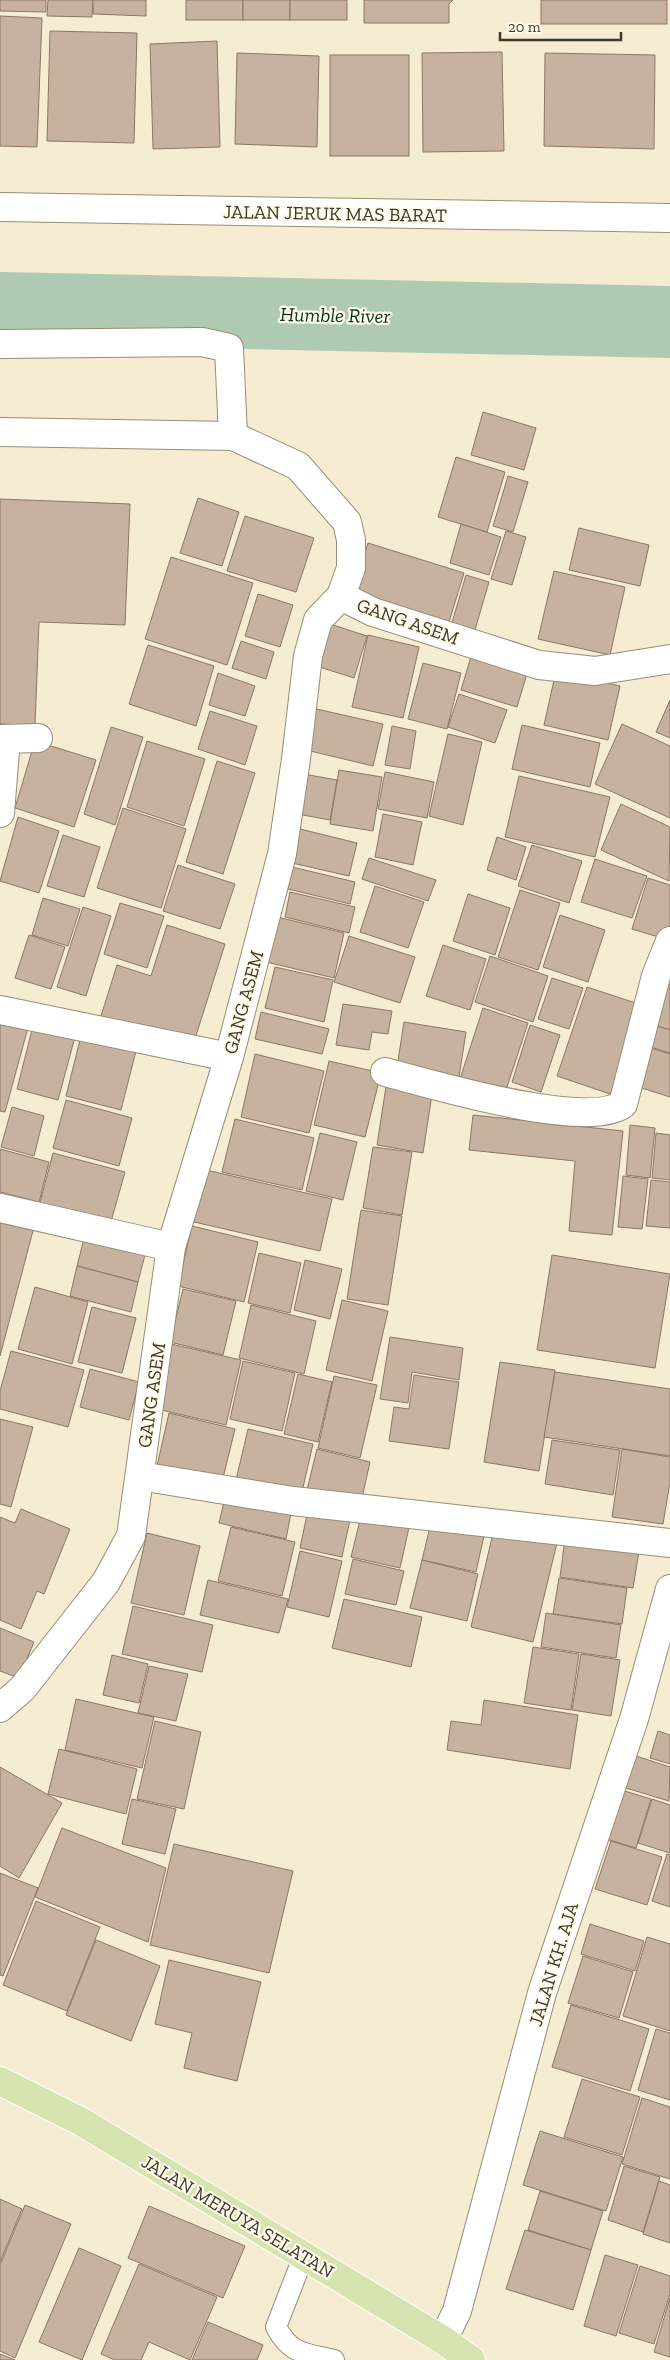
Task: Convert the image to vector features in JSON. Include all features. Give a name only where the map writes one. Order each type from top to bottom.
[{"type":"main road","name":"JALAN MERUYA SELATAN","points":[[0,2081],[80,2121],[304,2255],[443,2340],[471,2360]]},
{"type":"street","name":"JALAN JERUK MAS BARAT","points":[[0,207],[670,218]]},
{"type":"street","points":[[0,344],[202,342],[228,348],[232,436]]},
{"type":"street","points":[[0,432],[232,436],[298,466],[347,522],[351,540],[351,568],[341,596]]},
{"type":"street","name":"GANG ASEM","points":[[0,1708],[22,1689],[106,1582],[131,1536],[171,1247],[228,1058],[282,854],[296,759],[308,656],[318,620],[341,596],[373,612],[539,665],[595,671],[670,658]]},
{"type":"street","points":[[0,814],[3,739],[38,738]]},
{"type":"street","points":[[386,1072],[518,1105],[565,1111],[615,1110],[623,1104],[656,976],[670,941]]},
{"type":"street","points":[[0,1010],[228,1058]]},
{"type":"street","points":[[0,1208],[171,1247]]},
{"type":"street","points":[[140,1476],[293,1501],[670,1543]]},
{"type":"street","name":"JALAN KH. AJA","points":[[443,2340],[457,2311],[542,1993],[634,1719],[670,1589]]},
{"type":"lane","points":[[304,2255],[276,2327],[285,2343],[299,2352],[334,2360]]},
{"type":"building","points":[[0,0],[46,0],[46,12],[0,11]]},
{"type":"building","points":[[48,0],[93,0],[92,17],[47,16]]},
{"type":"building","points":[[93,0],[146,0],[146,16],[93,14]]},
{"type":"building","points":[[186,0],[243,0],[243,20],[186,20]]},
{"type":"building","points":[[243,0],[290,0],[290,20],[243,20]]},
{"type":"building","points":[[290,0],[347,0],[347,20],[290,20]]},
{"type":"building","points":[[364,0],[453,0],[449,4],[449,23],[364,23]]},
{"type":"building","points":[[541,0],[667,0],[667,24],[541,24]]},
{"type":"building","points":[[0,16],[42,18],[37,147],[0,146]]},
{"type":"building","points":[[50,31],[137,33],[134,143],[47,141]]},
{"type":"building","points":[[217,41],[220,147],[153,149],[150,44]]},
{"type":"building","points":[[502,52],[504,151],[423,152],[422,53]]},
{"type":"building","points":[[237,53],[319,56],[317,147],[235,144]]},
{"type":"building","points":[[545,53],[655,55],[654,149],[544,146]]},
{"type":"building","points":[[330,55],[409,55],[409,156],[330,156]]},
{"type":"building","points":[[483,412],[536,428],[524,470],[471,455]]},
{"type":"building","points":[[456,457],[505,472],[487,532],[438,517]]},
{"type":"building","points":[[508,476],[528,482],[513,532],[493,526]]},
{"type":"building","points":[[198,498],[239,512],[222,566],[180,553]]},
{"type":"building","points":[[0,499],[130,504],[125,625],[39,622],[35,726],[0,724]]},
{"type":"building","points":[[245,516],[314,538],[296,592],[227,571]]},
{"type":"building","points":[[461,524],[501,537],[489,575],[450,563]]},
{"type":"building","points":[[579,528],[649,545],[640,586],[569,570]]},
{"type":"building","points":[[506,531],[526,537],[512,585],[491,579]]},
{"type":"building","points":[[368,543],[464,573],[449,622],[353,592]]},
{"type":"building","points":[[171,557],[253,583],[227,665],[145,639]]},
{"type":"building","points":[[554,571],[625,587],[610,655],[538,639]]},
{"type":"building","points":[[466,575],[489,582],[474,633],[451,626]]},
{"type":"building","points":[[258,594],[293,605],[280,647],[245,636]]},
{"type":"building","points":[[324,622],[367,636],[354,678],[310,664]]},
{"type":"building","points":[[368,635],[419,647],[403,718],[352,707]]},
{"type":"building","points":[[241,641],[274,652],[266,679],[232,668]]},
{"type":"building","points":[[148,645],[214,666],[196,726],[129,704]]},
{"type":"building","points":[[473,650],[529,667],[517,707],[461,690]]},
{"type":"building","points":[[423,663],[461,673],[447,729],[408,719]]},
{"type":"building","points":[[556,671],[620,686],[608,740],[544,725]]},
{"type":"building","points":[[218,673],[255,686],[245,716],[209,705]]},
{"type":"building","points":[[459,694],[507,710],[495,743],[448,727]]},
{"type":"building","points":[[670,700],[670,738],[656,732]]},
{"type":"building","points":[[312,708],[383,724],[373,766],[302,749]]},
{"type":"building","points":[[210,711],[257,726],[245,765],[198,749]]},
{"type":"building","points":[[622,724],[670,746],[670,818],[595,784]]},
{"type":"building","points":[[522,725],[600,743],[590,787],[512,769]]},
{"type":"building","points":[[392,726],[416,731],[410,769],[385,765]]},
{"type":"building","points":[[111,727],[143,737],[115,825],[84,814]]},
{"type":"building","points":[[448,734],[482,742],[463,825],[429,816]]},
{"type":"building","points":[[35,741],[96,760],[74,827],[15,808]]},
{"type":"building","points":[[147,741],[205,759],[184,826],[127,807]]},
{"type":"building","points":[[217,761],[255,773],[223,874],[186,862]]},
{"type":"building","points":[[339,770],[382,777],[373,831],[330,824]]},
{"type":"building","points":[[385,772],[434,782],[427,818],[378,809]]},
{"type":"building","points":[[298,773],[337,780],[330,820],[292,813]]},
{"type":"building","points":[[519,776],[610,797],[595,857],[505,837]]},
{"type":"building","points":[[621,804],[670,827],[669,881],[601,850]]},
{"type":"building","points":[[123,808],[186,829],[161,908],[97,888]]},
{"type":"building","points":[[383,814],[422,822],[413,865],[375,857]]},
{"type":"building","points":[[18,817],[59,831],[39,893],[0,881]]},
{"type":"building","points":[[300,829],[357,843],[349,876],[292,863]]},
{"type":"building","points":[[63,835],[100,847],[84,897],[47,886]]},
{"type":"building","points":[[497,837],[526,847],[516,880],[487,870]]},
{"type":"building","points":[[532,845],[582,861],[569,903],[518,886]]},
{"type":"building","points":[[369,858],[436,880],[428,901],[362,879]]},
{"type":"building","points":[[595,859],[647,876],[632,918],[581,902]]},
{"type":"building","points":[[178,865],[235,884],[220,929],[163,911]]},
{"type":"building","points":[[288,866],[355,882],[350,904],[284,888]]},
{"type":"building","points":[[648,878],[670,885],[670,925],[665,939],[632,929]]},
{"type":"building","points":[[375,886],[424,902],[408,948],[360,932]]},
{"type":"building","points":[[520,890],[560,903],[538,970],[498,957]]},
{"type":"building","points":[[290,892],[355,907],[349,933],[285,917]]},
{"type":"building","points":[[468,894],[510,908],[495,955],[453,941]]},
{"type":"building","points":[[43,898],[80,909],[68,946],[32,935]]},
{"type":"building","points":[[120,903],[164,916],[147,968],[104,954]]},
{"type":"building","points":[[83,907],[111,916],[86,996],[57,987]]},
{"type":"building","points":[[560,915],[605,930],[588,982],[543,967]]},
{"type":"building","points":[[273,916],[344,933],[334,978],[262,961]]},
{"type":"building","points":[[167,925],[225,944],[193,1045],[101,1016],[117,965],[151,976]]},
{"type":"building","points":[[29,935],[65,947],[51,989],[15,978]]},
{"type":"building","points":[[349,936],[415,957],[400,1003],[334,982]]},
{"type":"building","points":[[443,945],[486,959],[470,1010],[426,996]]},
{"type":"building","points":[[490,956],[548,976],[533,1022],[475,1002]]},
{"type":"building","points":[[275,967],[333,980],[324,1022],[265,1008]]},
{"type":"building","points":[[552,978],[583,988],[569,1029],[538,1019]]},
{"type":"building","points":[[664,981],[670,983],[670,1030],[650,1024]]},
{"type":"building","points":[[587,987],[645,1006],[616,1096],[557,1076]]},
{"type":"building","points":[[343,1004],[392,1011],[388,1034],[372,1032],[369,1050],[336,1045]]},
{"type":"building","points":[[483,1008],[528,1023],[504,1096],[459,1082]]},
{"type":"building","points":[[261,1012],[329,1029],[322,1054],[255,1039]]},
{"type":"building","points":[[0,1016],[29,1024],[5,1112],[0,1111]]},
{"type":"building","points":[[34,1022],[76,1033],[58,1100],[17,1089]]},
{"type":"building","points":[[404,1022],[466,1032],[459,1077],[397,1067]]},
{"type":"building","points":[[650,1024],[670,1030],[670,1053],[644,1045]]},
{"type":"building","points":[[530,1025],[560,1035],[541,1092],[512,1082]]},
{"type":"building","points":[[82,1032],[137,1047],[121,1110],[66,1096]]},
{"type":"building","points":[[641,1045],[670,1054],[670,1097],[629,1084]]},
{"type":"building","points":[[255,1054],[324,1071],[309,1133],[241,1117]]},
{"type":"building","points":[[329,1061],[381,1073],[365,1137],[314,1125]]},
{"type":"building","points":[[387,1080],[433,1088],[423,1153],[377,1145]]},
{"type":"building","points":[[66,1100],[132,1118],[119,1166],[53,1148]]},
{"type":"building","points":[[12,1107],[44,1116],[34,1156],[1,1147]]},
{"type":"building","points":[[473,1115],[623,1131],[612,1235],[569,1231],[575,1161],[469,1150]]},
{"type":"building","points":[[235,1119],[314,1138],[302,1190],[222,1172]]},
{"type":"building","points":[[630,1125],[655,1128],[650,1178],[626,1175]]},
{"type":"building","points":[[320,1133],[357,1142],[343,1200],[306,1191]]},
{"type":"building","points":[[656,1133],[670,1135],[670,1180],[652,1178]]},
{"type":"building","points":[[373,1147],[412,1152],[402,1215],[363,1208]]},
{"type":"building","points":[[0,1149],[49,1162],[39,1202],[0,1192]]},
{"type":"building","points":[[53,1153],[125,1172],[110,1225],[39,1206]]},
{"type":"building","points":[[202,1169],[332,1199],[320,1251],[190,1221]]},
{"type":"building","points":[[623,1176],[648,1179],[642,1229],[618,1227]]},
{"type":"building","points":[[651,1180],[670,1182],[670,1228],[646,1226]]},
{"type":"building","points":[[361,1210],[402,1216],[388,1305],[347,1299]]},
{"type":"building","points":[[0,1218],[34,1227],[0,1356]]},
{"type":"building","points":[[192,1226],[258,1242],[244,1302],[178,1286]]},
{"type":"building","points":[[85,1235],[146,1251],[138,1282],[77,1266]]},
{"type":"building","points":[[259,1253],[301,1263],[290,1313],[248,1303]]},
{"type":"building","points":[[552,1255],[670,1274],[655,1368],[537,1350]]},
{"type":"building","points":[[305,1260],[342,1269],[330,1319],[294,1310]]},
{"type":"building","points":[[77,1266],[138,1282],[131,1312],[70,1296]]},
{"type":"building","points":[[35,1287],[88,1302],[72,1364],[18,1349]]},
{"type":"building","points":[[183,1289],[236,1301],[223,1355],[170,1342]]},
{"type":"building","points":[[342,1300],[388,1311],[372,1381],[326,1370]]},
{"type":"building","points":[[251,1305],[316,1321],[304,1374],[239,1358]]},
{"type":"building","points":[[92,1307],[136,1318],[122,1373],[78,1362]]},
{"type":"building","points":[[390,1337],[463,1348],[459,1380],[412,1372],[408,1403],[380,1399]]},
{"type":"building","points":[[171,1344],[241,1360],[226,1425],[157,1409]]},
{"type":"building","points":[[11,1351],[84,1370],[68,1427],[0,1409],[0,1391]]},
{"type":"building","points":[[243,1361],[295,1373],[282,1431],[230,1419]]},
{"type":"building","points":[[500,1362],[555,1370],[539,1471],[484,1462]]},
{"type":"building","points":[[90,1369],[139,1382],[129,1420],[80,1407]]},
{"type":"building","points":[[555,1372],[670,1389],[670,1456],[544,1437]]},
{"type":"building","points":[[298,1374],[332,1382],[318,1442],[284,1434]]},
{"type":"building","points":[[414,1375],[459,1382],[449,1449],[389,1441],[394,1407],[409,1409]]},
{"type":"building","points":[[334,1376],[377,1385],[360,1458],[318,1448]]},
{"type":"building","points":[[169,1413],[235,1429],[222,1482],[157,1466]]},
{"type":"building","points":[[0,1419],[33,1427],[11,1507],[0,1504]]},
{"type":"building","points":[[248,1429],[313,1444],[301,1496],[236,1480]]},
{"type":"building","points":[[552,1440],[620,1450],[613,1495],[545,1484]]},
{"type":"building","points":[[317,1449],[370,1462],[360,1507],[306,1494]]},
{"type":"building","points":[[622,1449],[670,1457],[670,1482],[663,1524],[612,1517]]},
{"type":"building","points":[[226,1493],[292,1508],[286,1539],[219,1523]]},
{"type":"building","points":[[309,1505],[351,1515],[342,1557],[300,1548]]},
{"type":"building","points":[[21,1509],[70,1529],[44,1594],[37,1591],[21,1629],[0,1620],[0,1517],[15,1523]]},
{"type":"building","points":[[362,1512],[410,1523],[400,1568],[351,1557]]},
{"type":"building","points":[[432,1519],[485,1531],[476,1572],[422,1560]]},
{"type":"building","points":[[231,1527],[295,1542],[282,1596],[218,1581]]},
{"type":"building","points":[[494,1529],[557,1543],[533,1642],[471,1627]]},
{"type":"building","points":[[147,1533],[200,1546],[184,1615],[131,1603]]},
{"type":"building","points":[[565,1539],[639,1551],[633,1588],[560,1577]]},
{"type":"building","points":[[300,1551],[342,1561],[329,1617],[287,1607]]},
{"type":"building","points":[[353,1559],[404,1571],[396,1605],[345,1594]]},
{"type":"building","points":[[422,1560],[478,1574],[467,1621],[410,1608]]},
{"type":"building","points":[[559,1578],[627,1588],[622,1624],[553,1614]]},
{"type":"building","points":[[208,1580],[288,1599],[279,1633],[200,1615]]},
{"type":"building","points":[[344,1599],[422,1617],[411,1667],[332,1648]]},
{"type":"building","points":[[133,1606],[213,1625],[202,1672],[122,1654]]},
{"type":"building","points":[[546,1613],[621,1625],[616,1658],[541,1647]]},
{"type":"building","points":[[0,1628],[34,1642],[19,1678],[0,1671]]},
{"type":"building","points":[[533,1647],[579,1654],[571,1710],[524,1703]]},
{"type":"building","points":[[581,1654],[620,1660],[611,1716],[572,1710]]},
{"type":"building","points":[[112,1655],[148,1664],[139,1703],[103,1695]]},
{"type":"building","points":[[149,1666],[188,1674],[176,1721],[138,1713]]},
{"type":"building","points":[[76,1699],[154,1717],[142,1768],[65,1750]]},
{"type":"building","points":[[484,1700],[578,1715],[570,1769],[447,1750],[451,1721],[481,1725]]},
{"type":"building","points":[[155,1721],[201,1732],[184,1809],[137,1799]]},
{"type":"building","points":[[658,1731],[670,1735],[670,1764],[650,1758]]},
{"type":"building","points":[[59,1749],[137,1769],[126,1814],[48,1794]]},
{"type":"building","points":[[636,1756],[670,1767],[669,1801],[626,1788]]},
{"type":"building","points":[[0,1767],[62,1803],[19,1878],[0,1866]]},
{"type":"building","points":[[618,1789],[651,1799],[636,1848],[603,1838]]},
{"type":"building","points":[[132,1799],[176,1809],[165,1854],[122,1844]]},
{"type":"building","points":[[652,1799],[670,1805],[670,1853],[638,1843]]},
{"type":"building","points":[[62,1828],[166,1868],[148,1942],[35,1897]]},
{"type":"building","points":[[611,1841],[662,1857],[647,1905],[595,1889]]},
{"type":"building","points":[[174,1844],[293,1871],[269,1973],[150,1945]]},
{"type":"building","points":[[667,1854],[670,1855],[670,1907],[652,1901]]},
{"type":"building","points":[[0,1873],[38,1888],[3,1976],[0,1975]]},
{"type":"building","points":[[36,1901],[100,1927],[67,2011],[3,1985]]},
{"type":"building","points":[[590,1924],[644,1941],[635,1971],[581,1954]]},
{"type":"building","points":[[647,1937],[670,1944],[670,2031],[623,2016]]},
{"type":"building","points":[[96,1940],[160,1966],[131,2041],[66,2015]]},
{"type":"building","points":[[583,1956],[633,1972],[619,2018],[568,2003]]},
{"type":"building","points":[[169,1960],[261,1982],[237,2081],[184,2068],[192,2033],[155,2024]]},
{"type":"building","points":[[571,2005],[649,2029],[630,2091],[552,2067]]},
{"type":"building","points":[[656,2029],[670,2033],[670,2100],[638,2090]]},
{"type":"building","points":[[582,2079],[640,2097],[622,2155],[564,2137]]},
{"type":"building","points":[[642,2098],[670,2107],[670,2179],[622,2164]]},
{"type":"building","points":[[540,2131],[623,2157],[606,2211],[523,2185]]},
{"type":"building","points":[[624,2166],[660,2177],[643,2232],[608,2220]]},
{"type":"building","points":[[659,2181],[670,2185],[670,2243],[643,2234]]},
{"type":"building","points":[[540,2191],[603,2211],[591,2250],[528,2230]]},
{"type":"building","points":[[0,2199],[22,2209],[0,2262]]},
{"type":"building","points":[[25,2205],[71,2224],[15,2358],[0,2351],[0,2265]]},
{"type":"building","points":[[149,2206],[245,2246],[223,2298],[128,2258]]},
{"type":"building","points":[[525,2230],[591,2250],[573,2310],[506,2289]]},
{"type":"building","points":[[79,2248],[121,2266],[82,2360],[39,2342]]},
{"type":"building","points":[[605,2255],[638,2265],[616,2336],[584,2326]]},
{"type":"building","points":[[139,2264],[217,2297],[190,2360],[149,2342],[141,2360],[115,2360],[101,2354]]},
{"type":"building","points":[[640,2266],[670,2276],[670,2294],[654,2344],[619,2333]]},
{"type":"building","points":[[670,2298],[670,2357],[654,2352]]},
{"type":"building","points":[[208,2322],[263,2345],[257,2360],[192,2360]]},
{"type":"building","points":[[0,2354],[15,2360],[0,2360]]},
{"type":"waterway","name":"Humble River","points":[[0,308],[670,322]]}]
